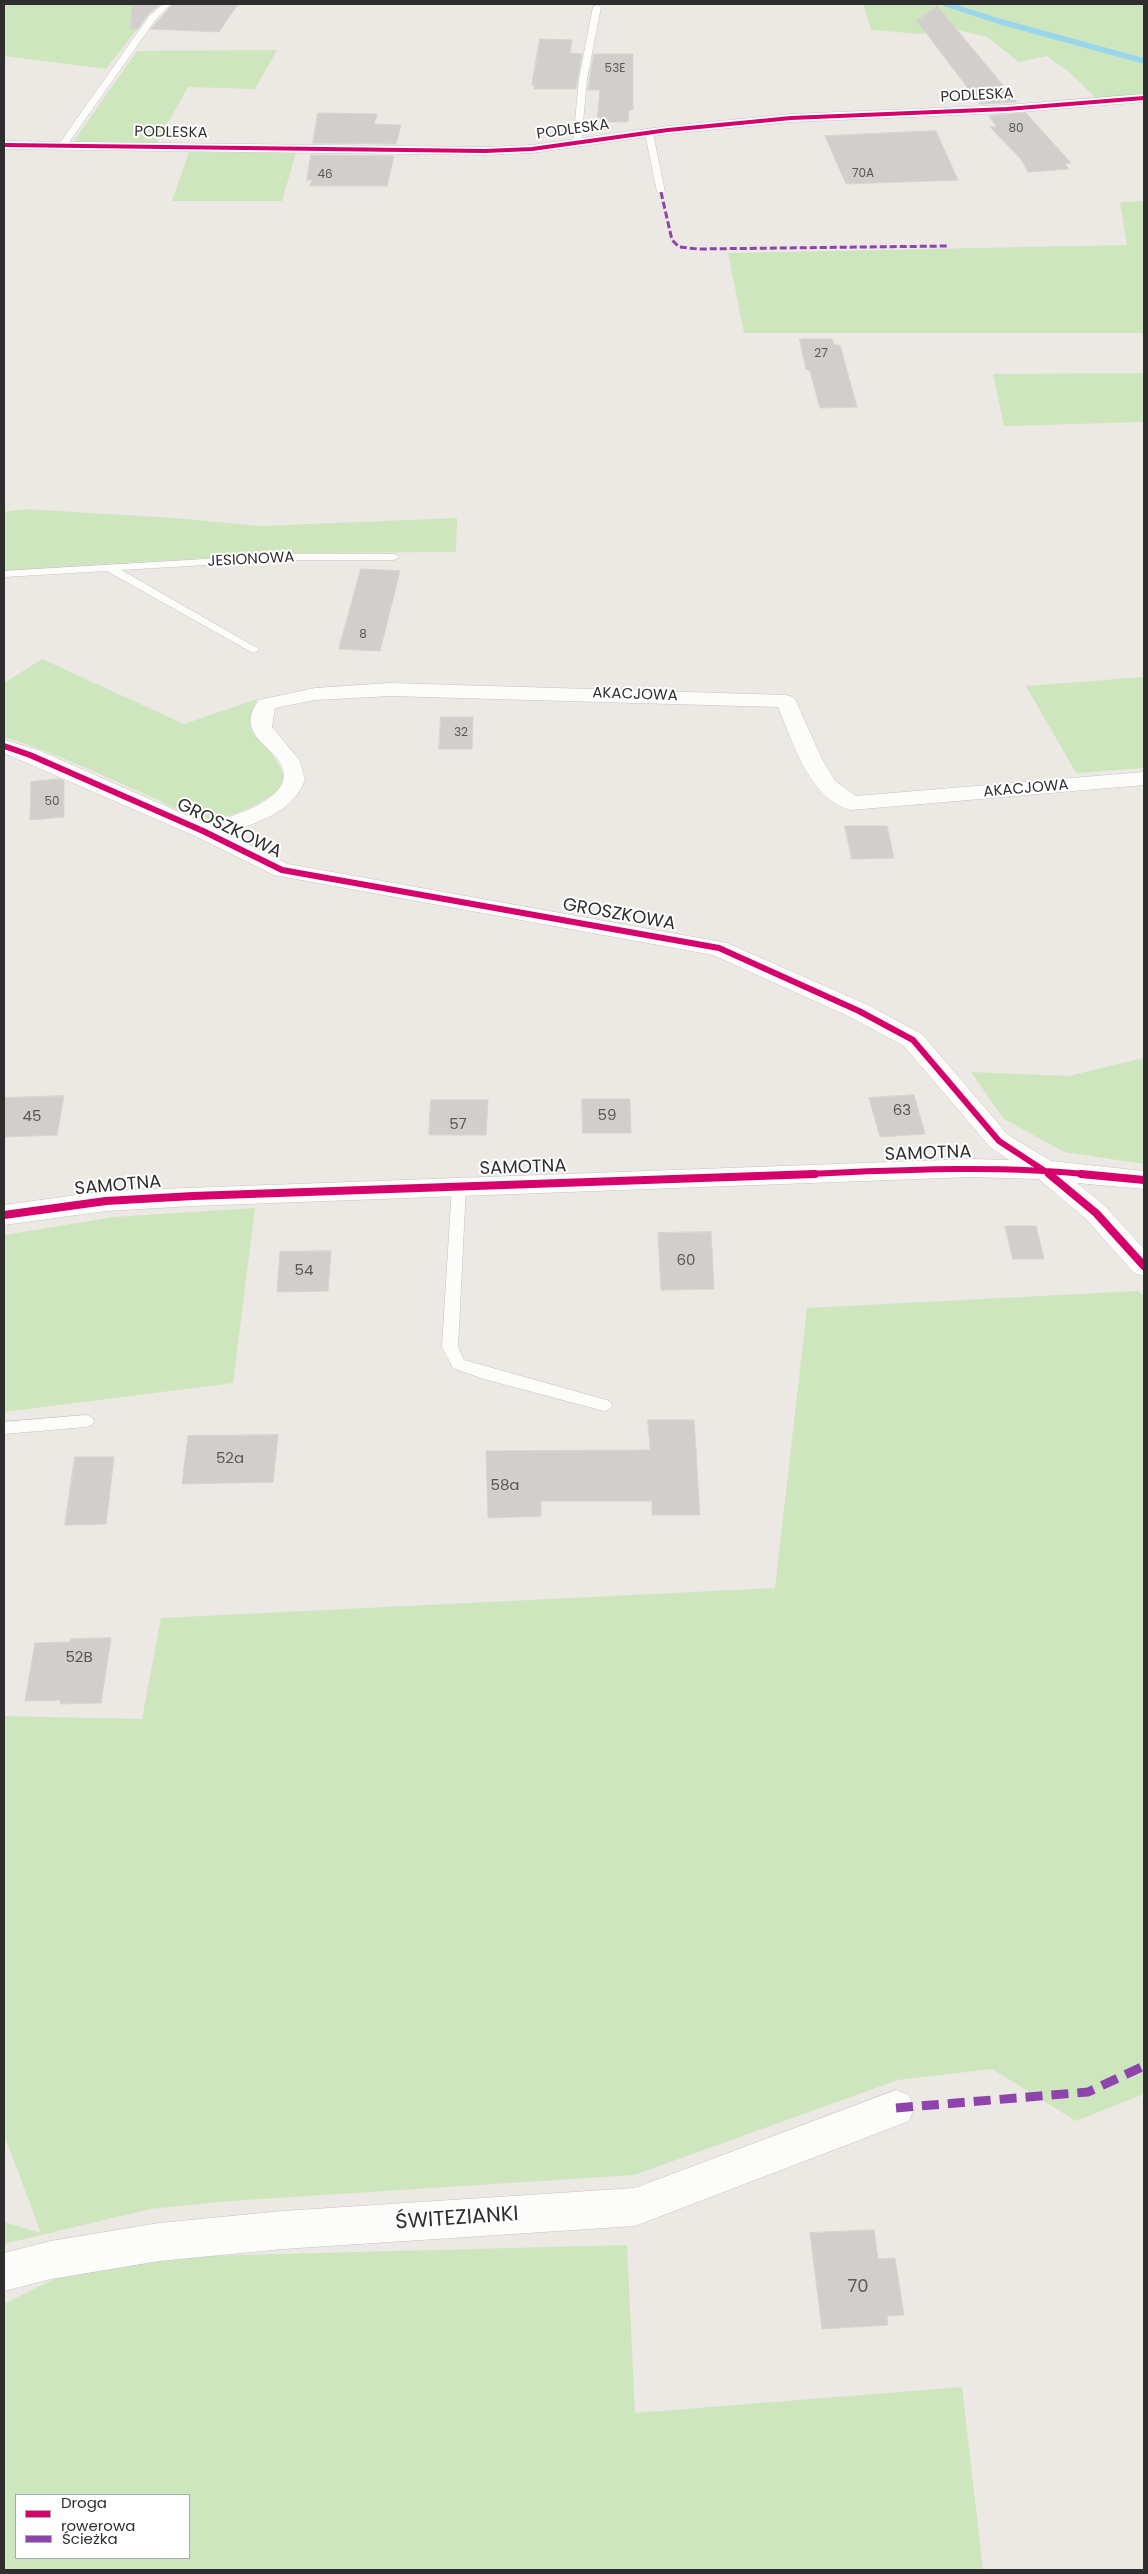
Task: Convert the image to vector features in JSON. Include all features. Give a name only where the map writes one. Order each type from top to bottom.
[{"type":"street","name":"PODLESKA","points":[[4,145],[485,151],[532,149],[648,133],[791,118],[1007,109],[1144,98]]},
{"type":"street","name":"AKACJOWA","points":[[204,832],[260,813],[286,796],[296,782],[296,776],[289,759],[263,730],[260,717],[266,704],[292,697],[339,690],[554,692],[786,701],[810,757],[827,785],[851,803],[1144,778]]},
{"type":"street","name":"GROSZKOWA","points":[[4,746],[30,755],[204,832],[282,870],[719,948],[859,1011],[913,1040],[999,1141],[1045,1170],[1096,1213],[1144,1266]]},
{"type":"street","name":"SAMOTNA","points":[[4,1215],[106,1201],[962,1168],[1045,1170],[1144,1180]]},
{"type":"street","name":"ŚWITEZIANKI","points":[[4,2272],[51,2260],[197,2238],[283,2230],[635,2207],[896,2108]]},
{"type":"lane","points":[[62,146],[153,17],[167,4]]},
{"type":"lane","points":[[577,144],[583,78],[597,7]]},
{"type":"lane","points":[[648,133],[661,192]]},
{"type":"lane","name":"JESIONOWA","points":[[4,574],[290,557],[394,557]]},
{"type":"lane","points":[[108,567],[253,650]]},
{"type":"lane","points":[[459,1186],[450,1347],[458,1364],[484,1373],[604,1405]]},
{"type":"lane","points":[[4,1428],[86,1421]]},
{"type":"green space","points":[[4,4],[157,4],[106,69],[4,56]]},
{"type":"green space","points":[[863,4],[1144,4],[1144,94],[1096,98],[1069,72],[1047,56],[1019,62],[987,37],[946,27],[922,34],[871,30]]},
{"type":"green space","points":[[277,50],[255,89],[188,87],[156,144],[73,142],[137,51]]},
{"type":"green space","points":[[189,152],[296,153],[282,201],[172,201]]},
{"type":"green space","points":[[1144,201],[1144,333],[744,333],[728,253],[1127,245],[1120,202]]},
{"type":"green space","points":[[1144,373],[1144,422],[1004,426],[993,374]]},
{"type":"green space","points":[[25,509],[174,518],[261,526],[457,518],[456,552],[288,553],[4,570],[4,512]]},
{"type":"green space","points":[[42,659],[184,724],[257,699],[251,722],[280,767],[287,783],[271,796],[249,808],[226,817],[205,820],[188,815],[156,799],[43,750],[4,737],[4,683]]},
{"type":"green space","points":[[1144,677],[1144,768],[1076,773],[1026,686]]},
{"type":"green space","points":[[1144,1058],[1144,1164],[1064,1152],[1004,1119],[971,1072],[1068,1076]]},
{"type":"green space","points":[[255,1208],[233,1383],[4,1412],[4,1235],[114,1217]]},
{"type":"green space","points":[[1138,1291],[1144,1296],[1144,2094],[1076,2121],[992,2069],[898,2080],[634,2175],[230,2201],[150,2209],[4,2244],[4,2222],[41,2233],[4,2134],[4,1716],[142,1719],[161,1618],[775,1588],[807,1308]]},
{"type":"green space","points":[[627,2245],[635,2413],[962,2387],[983,2570],[4,2570],[4,2304],[54,2279],[163,2257]]},
{"type":"building","points":[[132,4],[160,4],[148,14],[138,29],[131,29]]},
{"type":"building","points":[[173,4],[238,4],[219,32],[151,29]]},
{"type":"building","points":[[937,6],[1017,102],[980,104],[917,21]]},
{"type":"building","points":[[540,39],[572,40],[570,53],[582,54],[576,89],[534,89],[534,85],[532,85]]},
{"type":"building","points":[[594,54],[633,54],[633,110],[629,110],[628,122],[597,122],[600,90],[588,90]]},
{"type":"building","points":[[318,113],[377,114],[374,124],[401,125],[396,144],[313,143]]},
{"type":"building","points":[[1026,113],[1071,163],[1065,164],[1069,169],[1028,172],[1021,159],[990,127],[997,127],[989,116]]},
{"type":"building","points":[[936,131],[958,180],[846,184],[825,136]]},
{"type":"building","points":[[311,155],[394,156],[387,186],[310,186],[312,180],[307,180]]},
{"type":"building","points":[[800,339],[832,339],[834,345],[840,345],[857,407],[820,408],[810,371],[806,369]]},
{"type":"building","points":[[361,569],[400,571],[380,651],[339,649]]},
{"type":"building","points":[[441,717],[473,717],[472,749],[439,749]]},
{"type":"building","points":[[60,779],[64,781],[64,817],[30,820],[31,782]]},
{"type":"building","points":[[845,826],[887,826],[894,858],[852,859]]},
{"type":"building","points":[[914,1095],[925,1134],[880,1137],[869,1098]]},
{"type":"building","points":[[64,1096],[57,1135],[4,1137],[4,1098]]},
{"type":"building","points":[[582,1099],[630,1099],[631,1133],[583,1133]]},
{"type":"building","points":[[431,1100],[488,1100],[486,1135],[429,1135]]},
{"type":"building","points":[[1005,1226],[1036,1226],[1044,1259],[1013,1259]]},
{"type":"building","points":[[711,1232],[714,1289],[661,1290],[658,1233]]},
{"type":"building","points":[[331,1251],[328,1291],[277,1292],[280,1252]]},
{"type":"building","points":[[648,1420],[694,1420],[700,1515],[652,1515],[652,1501],[541,1501],[541,1516],[488,1518],[486,1451],[650,1450]]},
{"type":"building","points":[[278,1435],[273,1482],[182,1484],[188,1436]]},
{"type":"building","points":[[75,1457],[114,1457],[106,1524],[65,1525]]},
{"type":"building","points":[[111,1638],[101,1703],[60,1704],[61,1700],[25,1701],[35,1643],[70,1642],[71,1639]]},
{"type":"building","points":[[874,2230],[878,2259],[895,2258],[904,2315],[887,2316],[888,2325],[822,2329],[810,2233]]},
{"type":"waterway","points":[[946,4],[998,21],[1144,61]]},
{"type":"marked path","points":[[661,192],[672,240],[679,247],[698,249],[949,246]]},
{"type":"marked path","points":[[896,2108],[1088,2092],[1144,2066]]},
{"type":"cycle path","points":[[4,145],[485,151],[532,149],[668,130],[791,118],[1007,109],[1144,98]]},
{"type":"cycle path","points":[[4,746],[30,755],[203,831],[282,870],[719,948],[859,1011],[913,1040],[999,1141],[1045,1170],[1096,1213],[1144,1266]]},
{"type":"cycle path","points":[[4,1215],[106,1201],[193,1196],[971,1168],[1045,1170],[1144,1180]]}]
